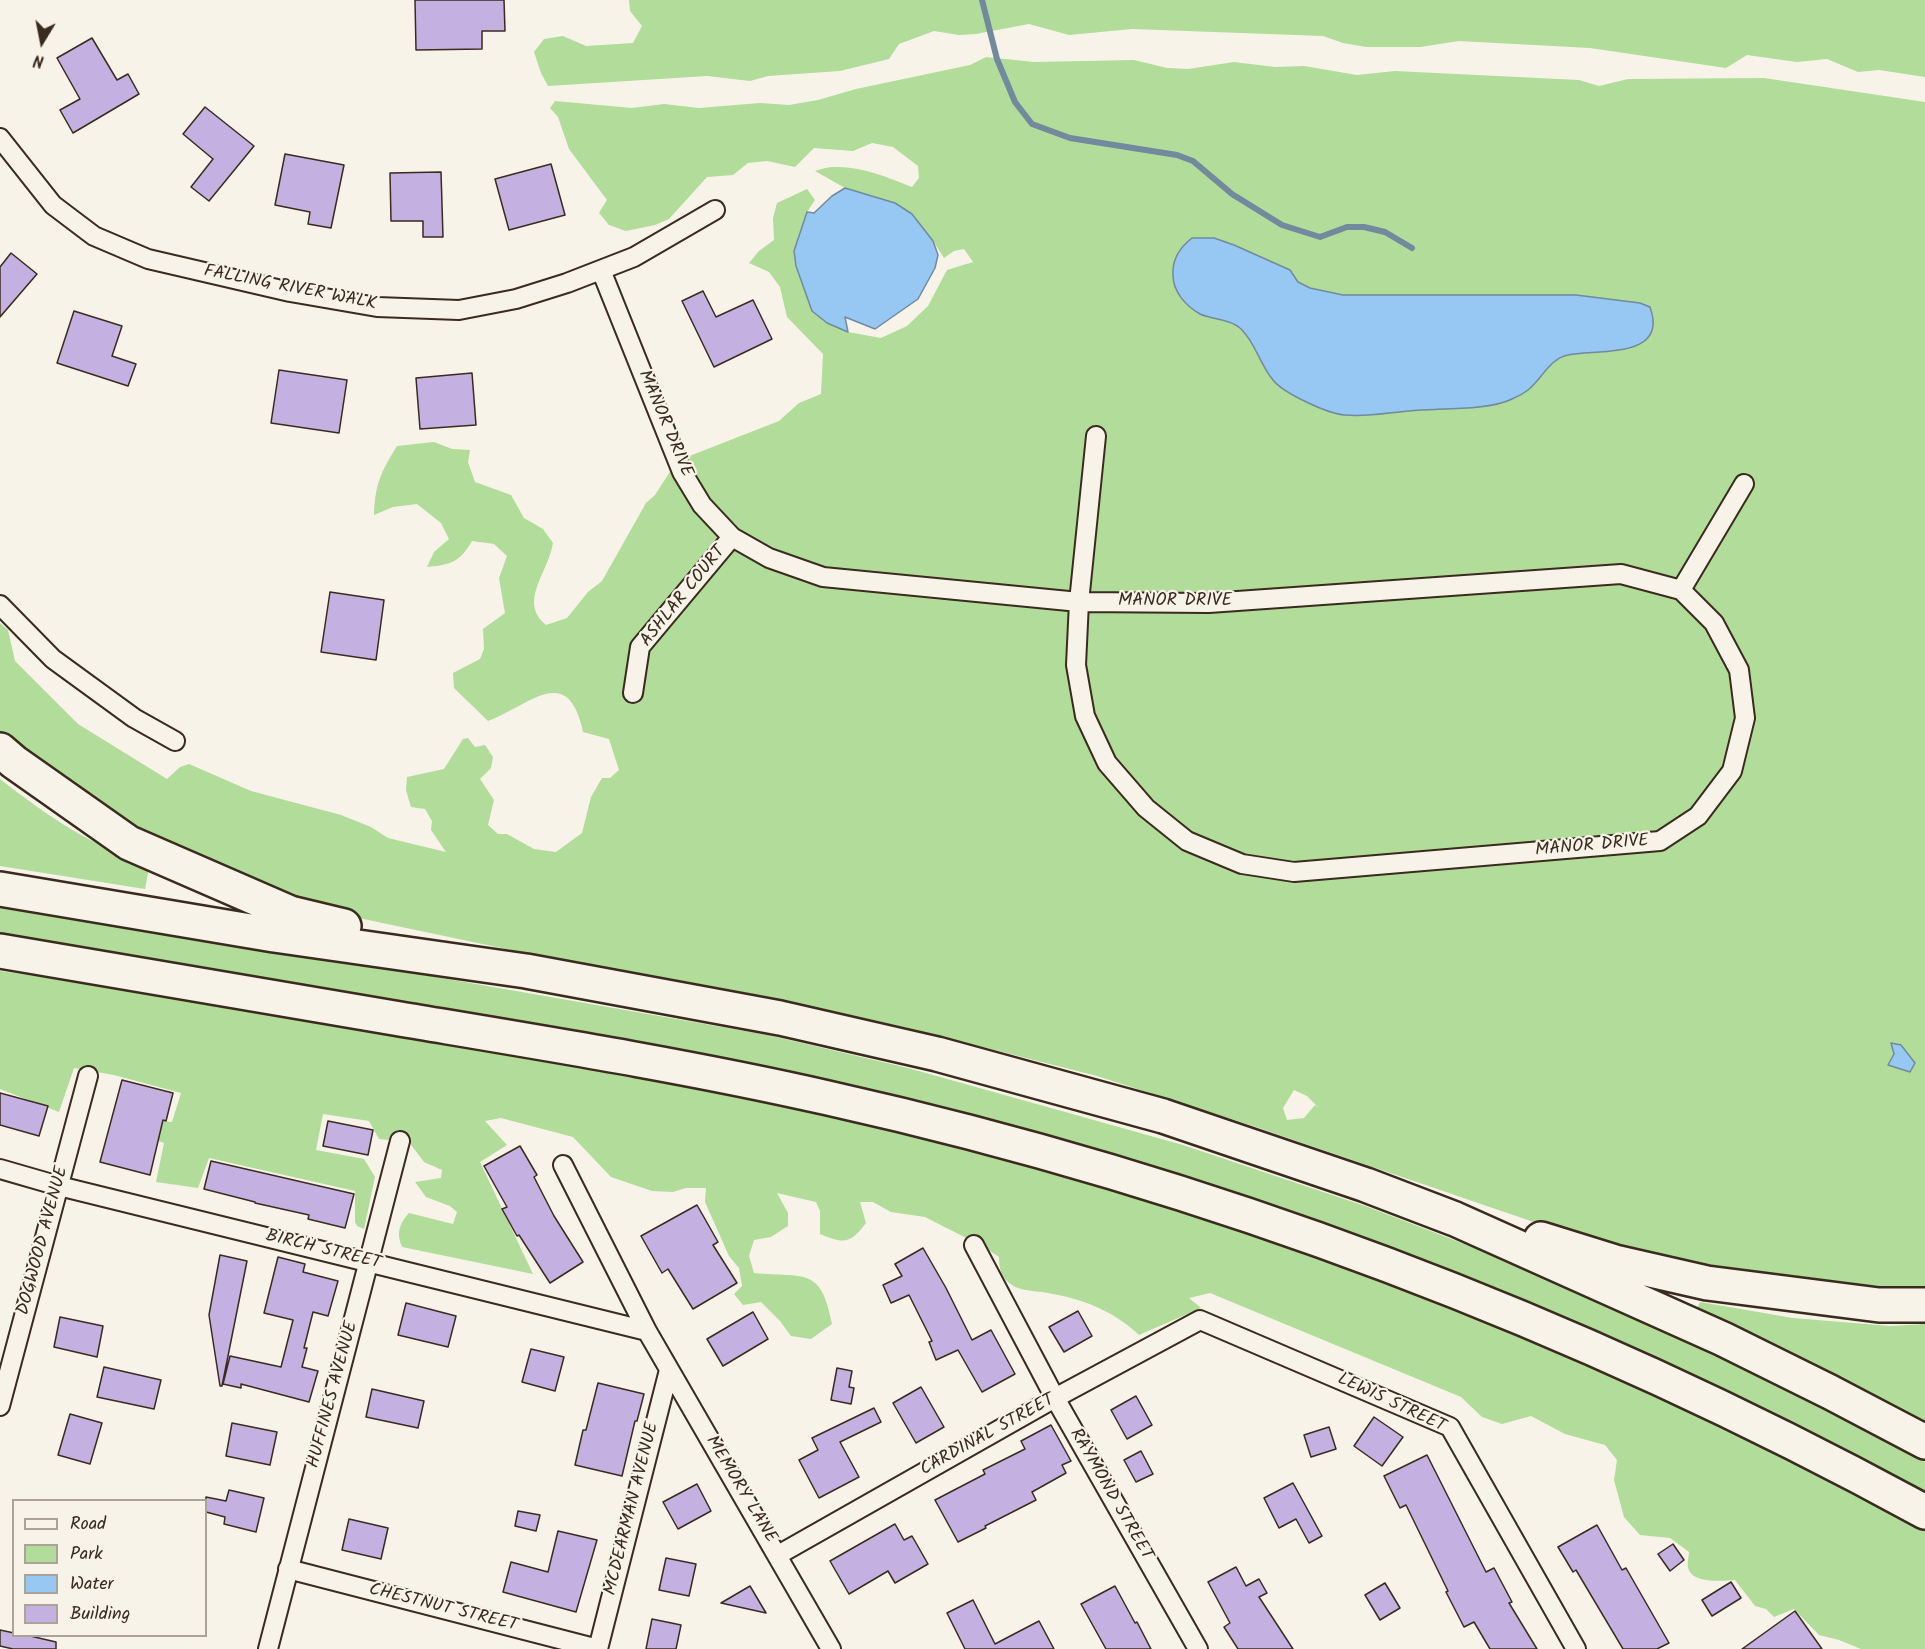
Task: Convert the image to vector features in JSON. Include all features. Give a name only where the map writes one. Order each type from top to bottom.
[{"type":"highway","points":[[0,750],[129,843],[290,913],[526,971]]},
{"type":"highway","points":[[0,889],[274,935],[526,971],[780,1018],[1026,1077],[1163,1116],[1366,1185],[1455,1219],[1723,1340],[1830,1392],[1925,1442]]},
{"type":"highway","points":[[0,951],[700,1071],[833,1099],[1095,1167],[1213,1203],[1471,1296],[1597,1349],[1711,1401],[1925,1512]]},
{"type":"highway","points":[[1455,1219],[1542,1239],[1615,1262],[1707,1283],[1879,1305],[1925,1305]]},
{"type":"street","name":"FALLING RIVER WALK","points":[[0,138],[53,205],[94,236],[148,259],[290,292],[377,307],[459,310],[516,299],[567,283],[634,257],[715,210]]},
{"type":"street","name":"MANOR DRIVE","points":[[601,270],[682,472],[702,505],[732,537],[769,558],[824,577],[1079,602],[1209,603],[1621,574],[1681,590],[1714,623],[1739,670],[1745,718],[1732,771],[1698,816],[1660,841],[1294,872],[1242,864],[1188,841],[1146,808],[1107,763],[1085,716],[1083,706],[1076,665],[1079,602]]},
{"type":"street","points":[[1079,602],[1096,436]]},
{"type":"street","points":[[1681,590],[1744,484]]},
{"type":"street","name":"ASHLAR COURT","points":[[633,693],[640,647],[732,537]]},
{"type":"street","points":[[0,605],[53,659],[134,718],[175,741]]},
{"type":"street","name":"DOGWOOD AVENUE","points":[[0,1406],[88,1076]]},
{"type":"street","name":"HUFFINES AVENUE","points":[[268,1649],[400,1141]]},
{"type":"street","name":"MEMORY LANE","points":[[563,1165],[647,1331],[831,1649]]},
{"type":"street","name":"BIRCH STREET","points":[[0,1169],[59,1186],[647,1331]]},
{"type":"street","name":"RAYMOND STREET","points":[[974,1245],[1055,1398],[1198,1649]]},
{"type":"street","name":"CARDINAL STREET","points":[[778,1555],[1055,1398],[1200,1320]]},
{"type":"street","name":"LEWIS STREET","points":[[1200,1320],[1450,1427],[1576,1649]]},
{"type":"street","name":"MCDEARMAN AVENUE","points":[[598,1649],[669,1370]]},
{"type":"street","name":"CHESTNUT STREET","points":[[288,1569],[598,1649]]},
{"type":"green space","points":[[629,0],[1925,0],[1925,77],[1879,70],[1858,72],[1827,59],[1797,62],[1747,55],[1726,68],[1590,48],[1459,41],[1420,47],[1366,47],[1343,43],[1323,36],[1132,29],[1069,35],[1029,24],[976,34],[959,35],[934,31],[899,44],[889,59],[840,71],[768,76],[750,81],[707,76],[548,86],[534,52],[544,39],[563,36],[586,46],[633,43],[642,26],[630,11]]},
{"type":"green space","points":[[986,57],[1034,62],[1134,60],[1167,68],[1188,69],[1234,62],[1275,67],[1304,66],[1357,75],[1395,71],[1579,80],[1599,86],[1628,79],[1764,78],[1925,102],[1925,1297],[1757,1284],[1557,1230],[1250,1125],[1097,1076],[908,1028],[737,991],[544,957],[354,917],[277,892],[150,837],[96,806],[0,735],[0,623],[8,630],[15,661],[78,724],[167,779],[180,767],[189,764],[251,791],[341,815],[371,827],[388,838],[446,852],[431,830],[432,821],[425,809],[411,807],[406,790],[407,777],[444,769],[463,739],[468,738],[475,747],[485,745],[493,757],[491,768],[480,779],[494,800],[488,825],[498,834],[507,834],[534,849],[556,852],[582,833],[591,797],[602,778],[610,778],[619,770],[609,739],[583,732],[576,711],[568,698],[557,693],[545,694],[532,699],[488,721],[454,688],[453,673],[480,659],[484,649],[483,629],[505,613],[499,578],[507,556],[494,544],[472,541],[463,554],[454,561],[427,567],[434,552],[449,539],[441,523],[417,504],[393,507],[374,515],[380,479],[397,446],[434,442],[452,449],[470,450],[468,462],[475,482],[511,495],[524,518],[543,529],[553,543],[537,587],[535,607],[538,616],[546,625],[567,618],[588,592],[602,581],[646,503],[655,495],[673,467],[692,455],[779,421],[799,403],[821,394],[823,354],[787,317],[780,287],[769,272],[749,263],[759,251],[774,240],[773,218],[777,203],[807,189],[815,200],[807,212],[794,251],[796,266],[813,311],[827,323],[848,332],[881,338],[907,326],[928,306],[947,270],[973,262],[964,249],[954,251],[944,258],[933,241],[895,203],[845,188],[815,171],[832,167],[854,168],[912,187],[919,178],[918,166],[893,147],[872,143],[853,151],[814,148],[795,167],[767,161],[748,163],[733,175],[707,177],[669,219],[655,225],[626,231],[609,225],[599,213],[607,200],[569,149],[558,117],[550,108],[555,101],[632,108],[664,104],[699,108],[760,103],[789,105],[970,65]],"holes":[[[1294,1090],[1307,1096],[1320,1109],[1315,1105],[1304,1118],[1287,1120],[1283,1108]]]},
{"type":"green space","points":[[0,779],[34,805],[90,840],[110,850],[150,863],[145,889],[0,866]]},
{"type":"green space","points":[[0,903],[768,1035],[908,1068],[1183,1145],[1368,1207],[1527,1268],[1699,1345],[1925,1462],[1925,1491],[1703,1384],[1462,1276],[1382,1245],[1184,1177],[983,1119],[803,1076],[460,1011],[0,936]]},
{"type":"green space","points":[[0,971],[223,1003],[716,1087],[945,1140],[1227,1222],[1418,1290],[1658,1392],[1925,1527],[1925,1649],[1861,1649],[1819,1635],[1794,1609],[1774,1617],[1766,1609],[1755,1606],[1735,1580],[1708,1580],[1695,1576],[1688,1567],[1689,1552],[1670,1538],[1640,1535],[1624,1517],[1614,1480],[1617,1460],[1605,1445],[1565,1434],[1531,1416],[1502,1424],[1482,1417],[1461,1397],[1210,1293],[1189,1298],[1201,1308],[1139,1335],[1119,1319],[1097,1307],[1061,1296],[1015,1287],[1003,1276],[999,1257],[984,1247],[925,1217],[891,1212],[873,1202],[860,1202],[866,1223],[851,1238],[841,1240],[820,1234],[820,1211],[816,1202],[777,1193],[788,1213],[788,1226],[771,1237],[754,1240],[749,1256],[754,1273],[798,1276],[816,1284],[822,1292],[828,1305],[832,1324],[811,1339],[791,1336],[761,1302],[743,1305],[734,1294],[742,1286],[739,1268],[729,1256],[705,1202],[706,1188],[686,1188],[673,1192],[652,1191],[611,1177],[573,1137],[501,1118],[485,1121],[507,1145],[480,1162],[533,1274],[402,1247],[399,1237],[400,1229],[409,1213],[453,1224],[457,1212],[450,1206],[426,1197],[415,1182],[441,1178],[442,1170],[424,1162],[409,1142],[379,1139],[369,1121],[323,1114],[316,1150],[364,1159],[375,1177],[364,1229],[357,1226],[355,1222],[355,1191],[209,1158],[198,1188],[156,1182],[164,1143],[121,1128],[124,1119],[172,1122],[181,1093],[114,1075],[74,1068],[59,1112],[0,1089]]},
{"type":"green space","points":[[1700,1302],[1793,1318],[1890,1326],[1925,1324],[1925,1425],[1697,1309]]},
{"type":"water","points":[[845,188],[895,203],[912,214],[933,241],[938,255],[935,268],[918,299],[875,329],[845,317],[848,332],[827,323],[812,311],[796,266],[794,251],[807,212],[814,213],[832,196]]},
{"type":"water","points":[[1192,238],[1214,238],[1234,245],[1290,270],[1298,282],[1310,288],[1343,295],[1576,295],[1640,303],[1650,307],[1653,324],[1650,336],[1641,343],[1628,348],[1568,355],[1556,360],[1528,390],[1502,403],[1490,406],[1369,415],[1337,414],[1306,402],[1286,391],[1273,380],[1251,342],[1238,326],[1200,314],[1181,298],[1175,287],[1173,269],[1180,250]]},
{"type":"water","points":[[1891,1043],[1901,1045],[1915,1063],[1910,1072],[1888,1065],[1894,1054]]},
{"type":"building","points":[[415,0],[504,0],[505,31],[482,31],[482,49],[416,50]]},
{"type":"building","points":[[92,38],[117,80],[128,74],[139,94],[73,133],[60,110],[80,99],[57,58]]},
{"type":"building","points":[[205,107],[254,146],[209,201],[191,187],[213,159],[183,134]]},
{"type":"building","points":[[285,154],[344,165],[331,228],[308,224],[310,212],[275,205]]},
{"type":"building","points":[[551,164],[565,215],[509,230],[495,179]]},
{"type":"building","points":[[441,172],[443,237],[423,237],[423,221],[391,221],[390,173]]},
{"type":"building","points":[[11,253],[37,274],[0,317],[0,267]]},
{"type":"building","points":[[703,291],[716,317],[753,300],[772,339],[714,367],[682,301]]},
{"type":"building","points":[[74,311],[122,326],[112,356],[136,364],[128,386],[57,363]]},
{"type":"building","points":[[279,370],[347,380],[339,433],[271,423]]},
{"type":"building","points":[[472,373],[476,425],[420,429],[416,378]]},
{"type":"building","points":[[330,592],[384,600],[376,660],[321,652]]},
{"type":"building","points":[[122,1080],[173,1093],[166,1121],[163,1120],[150,1175],[100,1162]]},
{"type":"building","points":[[0,1093],[48,1106],[39,1136],[0,1125]]},
{"type":"building","points":[[328,1121],[373,1130],[368,1155],[323,1146]]},
{"type":"building","points":[[520,1146],[537,1175],[534,1177],[554,1216],[583,1262],[550,1283],[519,1235],[517,1236],[502,1209],[507,1207],[484,1166]]},
{"type":"building","points":[[211,1161],[354,1194],[345,1228],[308,1219],[309,1215],[204,1189]]},
{"type":"building","points":[[697,1205],[718,1242],[713,1245],[737,1283],[693,1309],[668,1269],[662,1273],[641,1236]]},
{"type":"building","points":[[923,1248],[972,1340],[991,1330],[1015,1374],[982,1392],[958,1350],[936,1360],[929,1342],[932,1341],[909,1295],[891,1303],[883,1285],[902,1276],[895,1264]]},
{"type":"building","points":[[220,1255],[247,1261],[222,1386],[220,1386],[209,1315]]},
{"type":"building","points":[[278,1257],[305,1264],[303,1272],[338,1281],[328,1316],[313,1312],[304,1348],[307,1348],[302,1367],[318,1371],[309,1402],[241,1384],[241,1388],[223,1384],[230,1356],[281,1367],[293,1320],[264,1313]]},
{"type":"building","points":[[406,1303],[456,1316],[448,1347],[398,1335]]},
{"type":"building","points":[[1078,1311],[1092,1336],[1064,1352],[1049,1327]]},
{"type":"building","points":[[753,1312],[768,1339],[723,1366],[707,1339]]},
{"type":"building","points":[[60,1317],[103,1326],[97,1357],[54,1347]]},
{"type":"building","points":[[531,1349],[564,1357],[555,1391],[522,1382]]},
{"type":"building","points":[[104,1367],[161,1380],[154,1409],[97,1397]]},
{"type":"building","points":[[837,1368],[852,1371],[849,1387],[854,1388],[851,1404],[831,1400]]},
{"type":"building","points":[[598,1383],[644,1394],[622,1476],[575,1465]]},
{"type":"building","points":[[921,1387],[944,1427],[916,1443],[893,1403]]},
{"type":"building","points":[[372,1389],[424,1401],[418,1428],[366,1417]]},
{"type":"building","points":[[1136,1396],[1152,1425],[1127,1439],[1111,1410]]},
{"type":"building","points":[[874,1408],[881,1422],[840,1442],[859,1477],[819,1498],[799,1460],[818,1450],[812,1438]]},
{"type":"building","points":[[70,1414],[102,1423],[90,1464],[58,1455]]},
{"type":"building","points":[[1374,1417],[1403,1437],[1382,1466],[1354,1446]]},
{"type":"building","points":[[232,1423],[277,1432],[270,1465],[226,1456]]},
{"type":"building","points":[[1051,1425],[1071,1461],[1062,1465],[1066,1473],[1032,1492],[1036,1500],[958,1542],[935,1500],[985,1474],[983,1470],[1025,1449],[1021,1441]]},
{"type":"building","points":[[1329,1427],[1336,1449],[1311,1457],[1304,1435]]},
{"type":"building","points":[[1141,1451],[1153,1474],[1136,1482],[1124,1460]]},
{"type":"building","points":[[1427,1455],[1486,1572],[1494,1568],[1512,1602],[1509,1603],[1537,1649],[1490,1649],[1474,1622],[1464,1627],[1406,1505],[1400,1508],[1384,1476]]},
{"type":"building","points":[[1293,1483],[1322,1536],[1309,1543],[1296,1519],[1279,1528],[1264,1498]]},
{"type":"building","points":[[697,1484],[711,1511],[678,1529],[663,1502]]},
{"type":"building","points":[[229,1490],[264,1498],[256,1532],[224,1524],[225,1517],[207,1512],[206,1497],[226,1501]]},
{"type":"building","points":[[518,1511],[540,1515],[536,1531],[515,1526]]},
{"type":"building","points":[[349,1519],[388,1528],[381,1559],[342,1550]]},
{"type":"building","points":[[895,1524],[904,1540],[912,1536],[928,1564],[895,1583],[888,1571],[849,1594],[830,1561]]},
{"type":"building","points":[[1597,1525],[1622,1570],[1626,1568],[1669,1643],[1657,1649],[1623,1649],[1576,1570],[1573,1572],[1558,1547]]},
{"type":"building","points":[[558,1531],[597,1540],[576,1612],[503,1592],[511,1562],[548,1572]]},
{"type":"building","points":[[1673,1544],[1684,1560],[1670,1571],[1658,1554]]},
{"type":"building","points":[[666,1558],[696,1564],[689,1596],[659,1590]]},
{"type":"building","points":[[1236,1567],[1246,1586],[1259,1579],[1267,1593],[1259,1597],[1293,1649],[1238,1649],[1224,1627],[1230,1623],[1208,1582]]},
{"type":"building","points":[[1731,1582],[1741,1598],[1712,1616],[1702,1600]]},
{"type":"building","points":[[1385,1583],[1400,1608],[1380,1620],[1365,1595]]},
{"type":"building","points":[[750,1586],[766,1613],[721,1603]]},
{"type":"building","points":[[1115,1586],[1151,1649],[1106,1649],[1081,1604]]},
{"type":"building","points":[[973,1600],[995,1644],[1039,1621],[1054,1649],[965,1649],[947,1613]]},
{"type":"building","points":[[1795,1611],[1822,1649],[1742,1649]]},
{"type":"building","points":[[652,1619],[681,1625],[676,1649],[646,1649]]},
{"type":"building","points":[[0,1630],[12,1633],[12,1637],[35,1637],[56,1642],[56,1649],[13,1649],[0,1646]]},
{"type":"waterway","points":[[982,0],[997,59],[1015,102],[1032,124],[1070,138],[1177,155],[1193,161],[1232,194],[1282,225],[1320,237],[1347,227],[1364,227],[1385,232],[1412,248]]}]
